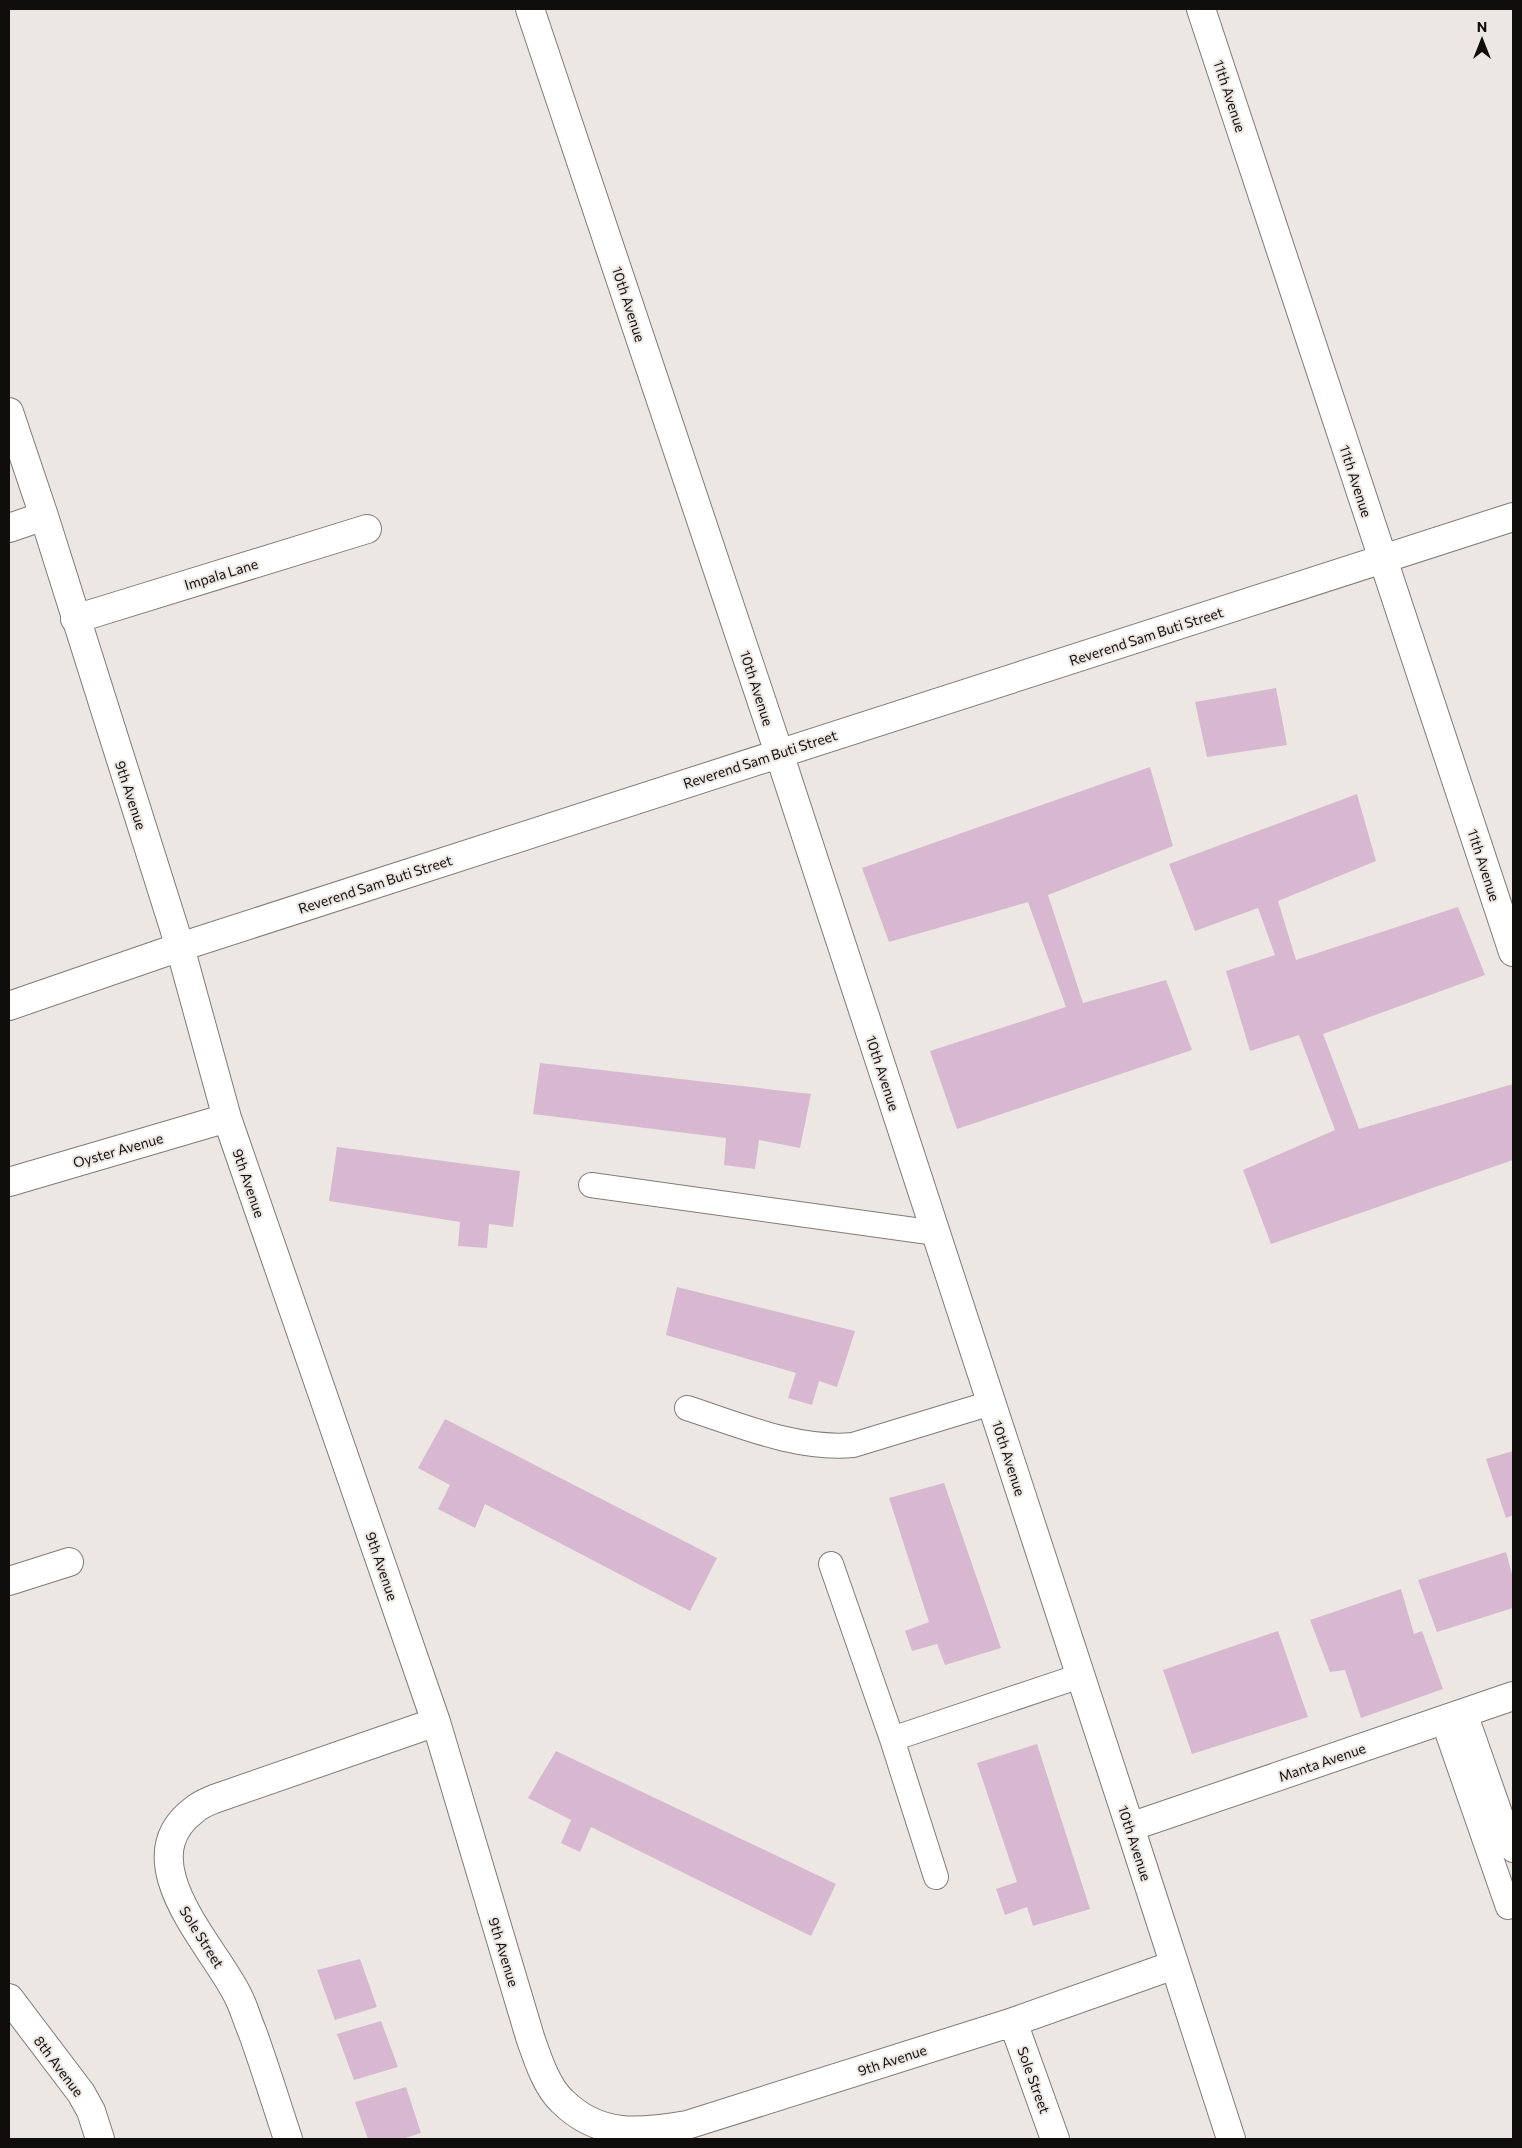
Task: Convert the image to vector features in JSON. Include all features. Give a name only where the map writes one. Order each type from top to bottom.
[{"type":"street","name":"10th Avenue","points":[[530,9],[779,753],[1231,2139]]},
{"type":"street","name":"11th Avenue","points":[[1201,9],[1513,952]]},
{"type":"street","name":"9th Avenue","points":[[9,412],[44,516],[180,947],[227,1118],[436,1722],[530,2037],[543,2072],[561,2100],[585,2119],[612,2130],[653,2130],[687,2125],[1013,2022],[1174,1965]]},
{"type":"street","points":[[9,528],[44,516]]},
{"type":"street","name":"Reverend Sam Buti Street","points":[[9,1006],[180,947],[779,753],[1383,561],[1513,517]]},
{"type":"street","name":"Impala Lane","points":[[75,619],[367,529]]},
{"type":"street","name":"Oyster Avenue","points":[[9,1182],[227,1118]]},
{"type":"street","points":[[9,1581],[69,1562]]},
{"type":"street","name":"Manta Avenue","points":[[1130,1827],[1513,1696]]},
{"type":"street","name":"Sole Street","points":[[288,2139],[238,1996],[217,1960],[187,1918],[176,1895],[170,1874],[173,1835],[181,1822],[194,1809],[214,1799],[436,1722]]},
{"type":"street","name":"8th Avenue","points":[[9,1998],[81,2094],[91,2111],[100,2139]]},
{"type":"street","name":"Sole Street","points":[[1013,2022],[1055,2139]]},
{"type":"lane","points":[[591,1185],[936,1233]]},
{"type":"lane","points":[[687,1408],[791,1441],[830,1447],[853,1445],[991,1402]]},
{"type":"lane","points":[[831,1564],[892,1739],[936,1877]]},
{"type":"lane","points":[[892,1739],[1080,1676]]},
{"type":"lane","points":[[1454,1716],[1513,1850]]},
{"type":"lane","points":[[1454,1716],[1508,1906]]},
{"type":"building","points":[[1276,688],[1287,745],[1207,757],[1195,702]]},
{"type":"building","points":[[1150,767],[1173,846],[1048,895],[1083,1003],[1166,980],[1192,1050],[957,1129],[930,1051],[1066,1007],[1028,902],[889,942],[862,868]]},
{"type":"building","points":[[1357,794],[1376,861],[1278,901],[1296,960],[1458,907],[1485,975],[1323,1034],[1359,1129],[1513,1084],[1513,1160],[1271,1244],[1243,1170],[1335,1130],[1299,1035],[1250,1051],[1226,971],[1275,955],[1258,908],[1195,931],[1169,864]]},
{"type":"building","points":[[540,1063],[811,1094],[800,1148],[759,1140],[755,1169],[724,1165],[726,1138],[533,1114]]},
{"type":"building","points":[[337,1147],[520,1171],[513,1227],[489,1224],[487,1248],[458,1246],[460,1222],[329,1201]]},
{"type":"building","points":[[677,1287],[855,1331],[837,1387],[819,1381],[812,1405],[788,1398],[796,1373],[666,1335]]},
{"type":"building","points":[[445,1419],[717,1558],[690,1611],[485,1504],[475,1528],[438,1509],[450,1485],[418,1468]]},
{"type":"building","points":[[1513,1451],[1513,1515],[1506,1518],[1486,1459]]},
{"type":"building","points":[[944,1483],[1001,1648],[945,1665],[937,1644],[912,1651],[905,1631],[929,1622],[889,1498]]},
{"type":"building","points":[[1506,1552],[1513,1578],[1513,1608],[1437,1632],[1418,1580]]},
{"type":"building","points":[[1401,1589],[1414,1634],[1422,1631],[1443,1689],[1361,1718],[1345,1670],[1330,1672],[1310,1620]]},
{"type":"building","points":[[1278,1631],[1308,1717],[1192,1754],[1163,1670]]},
{"type":"building","points":[[1037,1744],[1090,1909],[1033,1926],[1027,1907],[1005,1915],[996,1889],[1017,1882],[977,1763]]},
{"type":"building","points":[[556,1751],[836,1884],[811,1936],[591,1827],[580,1852],[561,1843],[571,1820],[528,1798]]},
{"type":"building","points":[[360,1959],[377,2007],[335,2020],[317,1970]]},
{"type":"building","points":[[381,2021],[398,2067],[354,2080],[337,2034]]},
{"type":"building","points":[[406,2087],[421,2133],[402,2139],[368,2139],[355,2102]]}]
